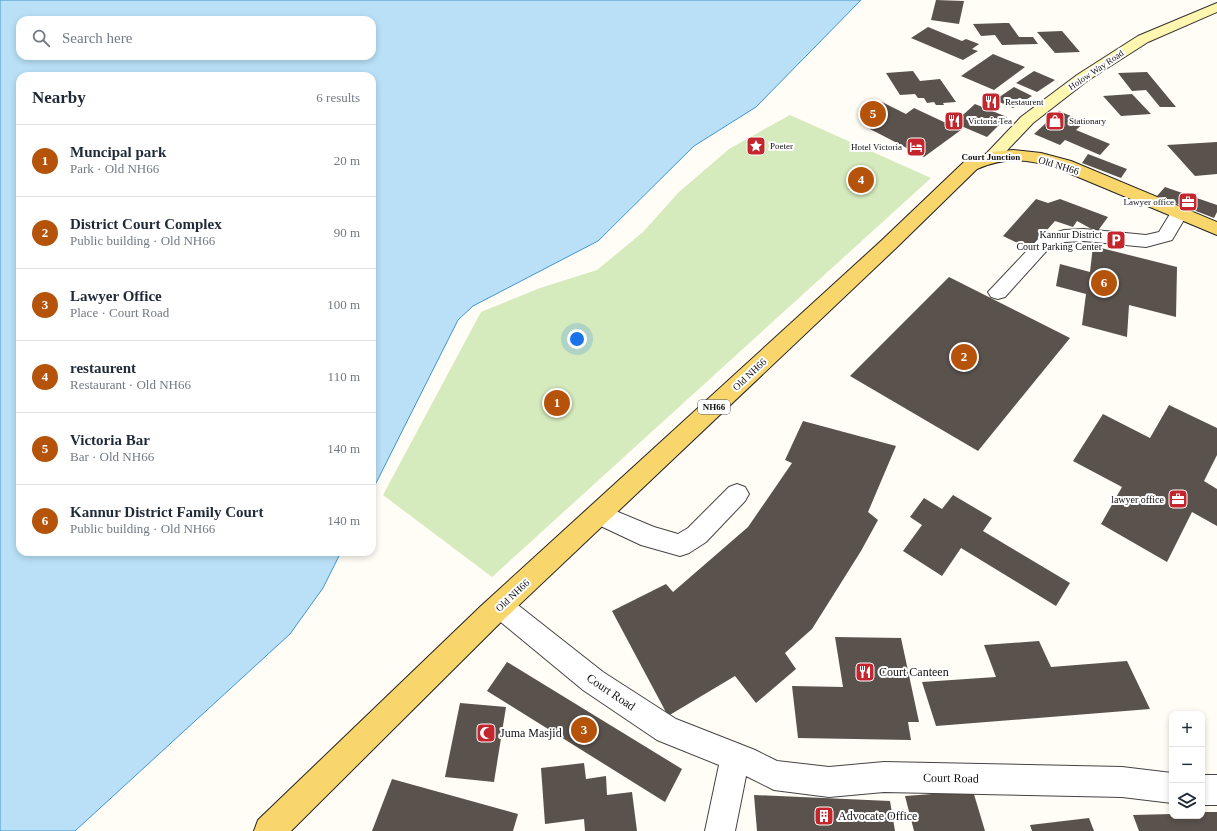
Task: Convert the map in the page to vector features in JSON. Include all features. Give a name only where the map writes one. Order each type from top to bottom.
[{"type":"main road","name":"Old NH66","points":[[269,831],[500,606],[888,245],[971,165],[991,157],[1012,155],[1040,158],[1066,165],[1216,230]]},
{"type":"street","name":"Holow Way Road","points":[[991,157],[1027,120],[1082,78],[1144,39],[1217,7]]},
{"type":"street","points":[[998,292],[1045,242],[1064,236],[1084,235],[1146,242],[1166,236],[1179,213]]},
{"type":"street","points":[[599,514],[650,537],[680,545],[697,535],[737,494]]},
{"type":"street","name":"Court Road","points":[[500,606],[593,681],[667,730],[735,757],[774,775],[829,782],[884,777],[1122,782],[1169,788]]},
{"type":"street","points":[[720,831],[735,757]]},
{"type":"street","points":[[1205,790],[1217,790]]},
{"type":"green space","points":[[790,115],[931,178],[492,577],[383,495],[481,312],[540,288],[597,270],[643,232],[679,192],[729,149]]},
{"type":"water","points":[[0,0],[861,0],[756,107],[694,146],[598,241],[473,306],[458,320],[376,483],[376,72],[16,72],[16,556],[339,556],[323,588],[290,634],[75,831],[0,831]]},
{"type":"building","points":[[936,0],[964,1],[959,24],[931,20]]},
{"type":"building","points":[[1009,23],[1019,37],[1033,37],[1038,44],[1002,45],[995,35],[981,36],[973,24]]},
{"type":"building","points":[[928,27],[962,41],[966,39],[979,44],[972,49],[978,51],[963,60],[911,38]]},
{"type":"building","points":[[1062,31],[1080,52],[1055,53],[1037,32]]},
{"type":"building","points":[[993,54],[1025,67],[994,90],[961,76]]},
{"type":"building","points":[[913,71],[920,81],[940,79],[956,102],[936,105],[934,102],[927,103],[924,98],[918,98],[915,94],[900,95],[886,73]]},
{"type":"building","points":[[1034,71],[1055,80],[1037,92],[1016,83]]},
{"type":"building","points":[[1147,72],[1176,107],[1160,107],[1146,90],[1132,91],[1118,73]]},
{"type":"building","points":[[1014,87],[1032,96],[1013,108],[995,100]]},
{"type":"building","points":[[1132,94],[1151,114],[1121,116],[1103,96]]},
{"type":"building","points":[[882,102],[906,114],[914,108],[961,130],[924,157],[870,129],[880,123],[863,115]]},
{"type":"building","points":[[975,104],[1007,117],[987,137],[954,123]]},
{"type":"building","points":[[1059,111],[1085,122],[1076,130],[1110,144],[1100,155],[1065,140],[1060,145],[1034,134]]},
{"type":"building","points":[[1217,142],[1217,174],[1195,176],[1167,145]]},
{"type":"building","points":[[1088,154],[1127,169],[1121,178],[1082,163]]},
{"type":"building","points":[[1165,187],[1217,205],[1217,212],[1214,218],[1157,196]]},
{"type":"building","points":[[1036,199],[1048,203],[1060,199],[1108,217],[1097,232],[1077,221],[1073,227],[1055,221],[1030,249],[1003,236]]},
{"type":"building","points":[[1093,246],[1177,267],[1176,317],[1129,305],[1127,337],[1082,325],[1086,294],[1056,286],[1060,264],[1090,272]]},
{"type":"building","points":[[949,277],[1070,338],[978,451],[850,376]]},
{"type":"building","points":[[1169,405],[1217,428],[1217,455],[1204,481],[1217,489],[1217,526],[1192,512],[1167,562],[1101,524],[1122,487],[1073,461],[1103,414],[1150,438]]},
{"type":"building","points":[[803,421],[896,446],[868,512],[878,520],[861,551],[812,629],[785,653],[796,669],[756,703],[735,676],[668,716],[612,611],[666,584],[673,592],[748,527],[792,463],[785,460]]},
{"type":"building","points":[[953,495],[992,518],[983,531],[1070,583],[1056,606],[961,548],[942,576],[903,551],[922,525],[910,517],[924,498],[942,509]]},
{"type":"building","points":[[835,637],[901,638],[919,722],[908,722],[911,740],[798,738],[792,686],[843,687]]},
{"type":"building","points":[[1039,641],[1051,667],[1127,661],[1150,709],[936,726],[922,682],[996,677],[984,645]]},
{"type":"building","points":[[507,662],[682,769],[665,802],[487,691]]},
{"type":"building","points":[[460,703],[506,707],[494,782],[445,777]]},
{"type":"building","points":[[584,763],[586,779],[606,776],[607,795],[632,792],[637,831],[585,831],[584,819],[545,824],[541,768]]},
{"type":"building","points":[[392,779],[518,814],[513,831],[372,831]]},
{"type":"building","points":[[973,791],[985,831],[914,831],[905,796]]},
{"type":"building","name":"Advocate Office","points":[[754,795],[890,801],[895,831],[757,831]]},
{"type":"building","points":[[1205,812],[1217,812],[1217,831],[1139,831],[1133,815],[1169,814],[1169,819],[1205,819]]},
{"type":"building","points":[[1089,818],[1094,831],[1032,831],[1030,825]]},
{"type":"place","name":"Restaurent","points":[[991,102]]},
{"type":"place","name":"Victoria Bar","points":[[873,114]]},
{"type":"place","name":"Victoria Tea","points":[[954,121]]},
{"type":"place","name":"Stationary","points":[[1055,121]]},
{"type":"place","name":"Poeter","points":[[756,146]]},
{"type":"place","name":"Hotel Victoria","points":[[916,147]]},
{"type":"place","name":"restaurent","points":[[861,180]]},
{"type":"place","name":"Lawyer office","points":[[1188,202]]},
{"type":"place","name":"Kannur District Court Parking Center","points":[[1116,240]]},
{"type":"place","name":"Kannur District Family Court","points":[[1104,283]]},
{"type":"place","name":"District Court Complex","points":[[964,357]]},
{"type":"place","name":"Muncipal park","points":[[557,403]]},
{"type":"place","name":"lawyer office","points":[[1178,499]]},
{"type":"place","name":"Court Canteen","points":[[865,672]]},
{"type":"place","name":"Lawyer Office","points":[[584,730]]},
{"type":"place","name":"Juma Masjid","points":[[486,733]]},
{"type":"place","name":"Advocate Office","points":[[824,816]]},
{"type":"district","name":"Court Junction","points":[[991,157]]}]
